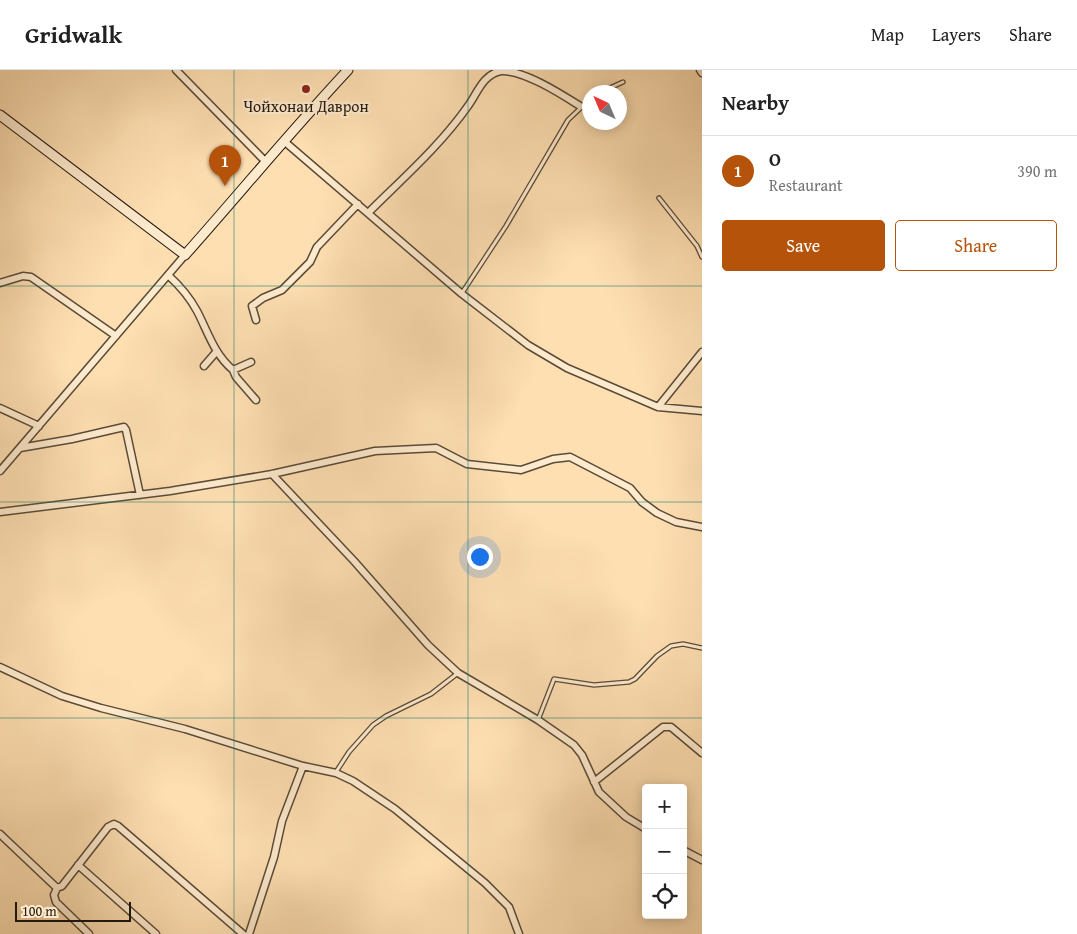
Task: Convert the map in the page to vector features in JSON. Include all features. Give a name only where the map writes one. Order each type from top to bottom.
[{"type":"main road","points":[[0,115],[185,255],[265,161],[285,142],[318,100],[348,70]]},
{"type":"street","points":[[176,70],[265,161]]},
{"type":"street","points":[[368,213],[447,132],[482,84],[493,74],[502,71],[546,84],[580,106]]},
{"type":"street","points":[[285,142],[462,294],[528,345],[567,368],[658,407],[702,411]]},
{"type":"street","points":[[256,320],[252,306],[263,298],[282,290],[310,262],[317,247],[358,204]]},
{"type":"street","points":[[0,471],[185,255]]},
{"type":"street","points":[[168,275],[181,287],[190,300],[226,364],[233,370],[236,378],[256,400]]},
{"type":"street","points":[[0,283],[23,276],[30,277],[116,336]]},
{"type":"street","points":[[204,366],[217,351]]},
{"type":"street","points":[[658,407],[702,352]]},
{"type":"street","points":[[233,370],[251,362]]},
{"type":"street","points":[[0,408],[39,426]]},
{"type":"street","points":[[20,448],[124,427],[140,495]]},
{"type":"street","points":[[0,512],[140,495],[272,474],[375,451],[419,448],[442,449],[467,464],[521,470],[553,459],[570,458],[630,488],[642,502],[657,513],[676,522],[702,527]]},
{"type":"street","points":[[272,474],[354,561],[428,645],[458,673],[538,720],[574,745],[582,755],[599,792],[609,803],[645,829]]},
{"type":"street","points":[[0,667],[62,696],[101,708],[186,729],[303,766],[336,773],[379,797],[485,883],[509,907],[519,934]]},
{"type":"street","points":[[594,782],[663,727],[671,727],[702,753]]},
{"type":"street","points":[[249,934],[274,857],[282,821],[303,766]]},
{"type":"street","points":[[89,934],[56,902],[54,895],[57,888],[62,886],[108,828],[114,824],[243,934]]},
{"type":"street","points":[[0,834],[57,888]]},
{"type":"street","points":[[687,852],[702,860]]},
{"type":"street","points":[[78,865],[156,934]]},
{"type":"lane","points":[[616,85],[623,82]]},
{"type":"lane","points":[[462,294],[506,226],[568,120],[580,106]]},
{"type":"lane","points":[[659,198],[697,246],[702,258]]},
{"type":"lane","points":[[538,720],[554,679],[594,685],[629,682],[635,679],[657,656],[671,646],[683,644],[702,648]]},
{"type":"lane","points":[[336,773],[349,752],[373,725],[386,716],[431,694],[458,673]]},
{"type":"place","name":"Чойхонаи Даврон","points":[[306,89]]},
{"type":"place","name":"O","points":[[225,186]]}]
